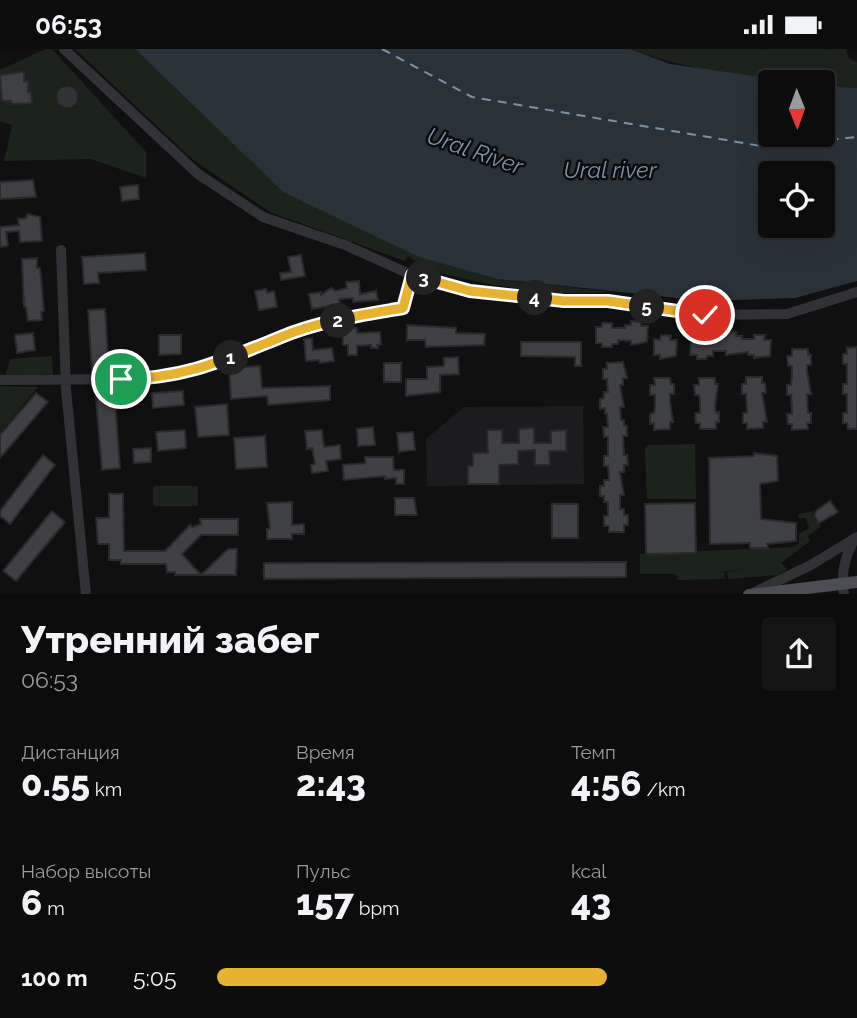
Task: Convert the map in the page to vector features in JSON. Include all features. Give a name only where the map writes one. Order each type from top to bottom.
[{"type":"main road","points":[[749,594],[843,589],[857,582]]},
{"type":"street","points":[[64,49],[198,174],[263,217],[345,246],[412,275],[470,291],[564,301],[608,301],[705,315],[787,314],[857,292]]},
{"type":"street","points":[[61,250],[66,381],[86,594]]},
{"type":"street","points":[[0,380],[156,379],[216,364],[282,336],[355,316],[403,308],[412,275]]},
{"type":"street","points":[[843,589],[845,557],[856,537]]},
{"type":"street","points":[[749,594],[779,582],[856,537]]},
{"type":"shaded area","points":[[46,49],[52,49],[146,152],[146,178],[91,159],[4,161],[12,125],[0,121],[0,70]]},
{"type":"shaded area","points":[[75,49],[135,49],[283,192],[498,279],[612,292],[538,291],[465,279],[417,267],[418,262],[407,256],[405,261],[270,212],[192,159]]},
{"type":"shaded area","points":[[630,49],[846,49],[849,58],[857,62],[857,88],[835,87],[835,70],[758,70],[758,78],[724,73]]},
{"type":"shaded area","points":[[52,356],[53,374],[5,377],[10,359]]},
{"type":"shaded area","points":[[0,386],[38,387],[0,433]]},
{"type":"shaded area","points":[[583,406],[584,484],[427,486],[426,439],[464,407]]},
{"type":"shaded area","points":[[695,444],[696,499],[647,499],[645,448],[648,445]]},
{"type":"shaded area","points":[[153,486],[198,486],[198,506],[153,506]]},
{"type":"shaded area","points":[[814,511],[812,515],[821,526],[808,536],[810,541],[781,563],[787,569],[779,575],[728,579],[727,572],[749,568],[713,573],[724,572],[725,579],[677,580],[676,574],[640,574],[640,554],[794,547],[799,543],[799,534],[809,528],[806,518],[798,518],[798,514]]},
{"type":"water","name":"Ural river","points":[[135,49],[630,49],[670,64],[758,77],[758,147],[835,147],[835,87],[857,88],[857,281],[795,298],[706,301],[498,279],[419,257],[283,192]]},
{"type":"building","points":[[24,72],[24,82],[28,82],[32,103],[12,104],[11,101],[2,101],[0,75]]},
{"type":"building","points":[[33,180],[36,197],[0,199],[0,182]]},
{"type":"building","points":[[138,185],[139,199],[122,201],[120,187]]},
{"type":"building","points":[[28,214],[40,217],[42,241],[20,242],[19,231],[6,232],[8,246],[0,247],[0,227],[19,225],[18,219],[26,218]]},
{"type":"building","points":[[145,253],[146,270],[98,273],[99,283],[84,284],[82,257]]},
{"type":"building","points":[[301,255],[305,276],[281,280],[280,273],[291,272],[288,257]]},
{"type":"building","points":[[37,258],[44,311],[41,312],[42,320],[28,321],[24,307],[22,259]]},
{"type":"building","points":[[359,281],[360,294],[376,291],[378,300],[353,302],[353,298],[339,299],[340,304],[312,309],[309,294],[321,292],[321,295],[331,288],[335,291],[347,288],[346,282]]},
{"type":"building","points":[[266,289],[267,293],[274,291],[277,307],[259,310],[255,291]]},
{"type":"building","points":[[105,309],[109,371],[92,372],[88,310]]},
{"type":"building","points":[[631,321],[648,326],[647,342],[631,345],[631,341],[618,340],[618,344],[612,344],[612,347],[602,347],[602,343],[596,343],[596,327],[602,327],[602,323],[612,323],[612,328],[625,328],[625,325],[631,325]]},
{"type":"building","points":[[407,325],[456,328],[456,333],[485,334],[484,345],[426,347],[425,340],[407,340]]},
{"type":"building","points":[[343,328],[357,328],[357,333],[380,332],[381,344],[377,345],[378,348],[371,348],[371,345],[357,346],[357,355],[348,355],[348,345],[343,345]]},
{"type":"building","points":[[726,331],[736,332],[736,336],[742,336],[742,339],[765,335],[764,340],[771,340],[770,356],[754,358],[754,355],[748,355],[748,352],[726,355],[726,351],[713,351],[713,356],[707,356],[706,359],[697,359],[697,355],[690,355],[691,339],[697,339],[697,335],[707,335],[707,340],[719,340],[720,335],[726,335]]},
{"type":"building","points":[[33,333],[35,350],[17,353],[15,335]]},
{"type":"building","points":[[159,335],[181,335],[181,354],[159,355]]},
{"type":"building","points":[[661,335],[677,340],[676,356],[660,359],[660,355],[654,355],[654,339],[660,340]]},
{"type":"building","points":[[312,338],[313,350],[332,348],[334,361],[306,361],[304,339]]},
{"type":"building","points":[[521,342],[581,342],[581,366],[575,366],[575,357],[521,356]]},
{"type":"building","points":[[857,347],[857,429],[848,429],[847,423],[843,423],[843,413],[847,413],[847,394],[843,394],[843,384],[847,384],[847,364],[843,364],[843,354],[847,354],[847,348]]},
{"type":"building","points":[[792,349],[808,349],[808,355],[811,355],[811,365],[807,365],[811,394],[807,394],[808,413],[811,413],[808,429],[792,430],[792,424],[788,424],[787,414],[792,414],[792,407],[791,395],[787,395],[787,385],[791,385],[792,366],[788,366],[787,356],[792,356]]},
{"type":"building","points":[[458,357],[459,374],[440,375],[440,392],[406,396],[406,379],[427,379],[427,367],[444,366],[444,358]]},
{"type":"building","points":[[623,362],[627,378],[623,378],[623,385],[620,385],[624,407],[620,407],[621,420],[624,420],[624,426],[627,426],[627,436],[623,436],[624,455],[627,455],[628,465],[624,465],[624,472],[620,472],[624,495],[620,495],[620,509],[624,509],[624,515],[628,515],[628,525],[624,525],[624,532],[609,532],[609,526],[604,526],[604,516],[608,516],[608,502],[604,502],[604,496],[600,496],[600,486],[604,486],[604,480],[609,480],[608,466],[604,466],[604,456],[608,456],[608,437],[604,437],[603,427],[608,427],[607,414],[605,408],[600,409],[600,399],[604,398],[604,392],[608,392],[607,379],[603,379],[603,369],[607,369],[607,363]]},
{"type":"building","points":[[384,363],[401,363],[401,382],[384,382]]},
{"type":"building","points":[[260,366],[262,388],[330,386],[330,400],[268,405],[267,396],[231,399],[229,368]]},
{"type":"building","points":[[746,377],[762,377],[762,383],[765,383],[766,393],[762,393],[767,422],[763,422],[763,428],[747,429],[747,423],[743,423],[743,413],[747,413],[746,394],[742,394],[742,384],[746,384]]},
{"type":"building","points":[[654,378],[670,378],[671,384],[674,384],[674,394],[670,394],[673,422],[670,422],[670,429],[654,430],[654,423],[650,424],[650,414],[654,413],[655,407],[655,395],[650,395],[650,385],[655,385]]},
{"type":"building","points":[[699,378],[715,378],[715,384],[718,384],[715,406],[716,413],[719,412],[719,422],[716,422],[716,429],[700,429],[700,423],[696,423],[695,413],[700,413],[700,401],[699,395],[695,395],[694,385],[699,385]]},
{"type":"building","points":[[95,387],[114,387],[120,468],[102,470]]},
{"type":"building","points":[[183,391],[184,405],[153,408],[152,393]]},
{"type":"building","points":[[36,393],[48,402],[0,458],[0,435]]},
{"type":"building","points":[[227,404],[229,435],[198,437],[195,407]]},
{"type":"building","points":[[373,427],[375,445],[358,446],[357,429]]},
{"type":"building","points":[[534,428],[534,443],[551,443],[551,431],[566,430],[566,451],[549,451],[550,465],[535,465],[535,450],[518,451],[518,464],[499,465],[499,484],[468,484],[468,466],[473,466],[473,453],[488,453],[487,430],[502,430],[502,443],[519,443],[519,429]]},
{"type":"building","points":[[185,430],[186,448],[158,451],[156,432]]},
{"type":"building","points":[[322,430],[324,447],[340,445],[341,459],[326,461],[328,471],[312,473],[311,465],[315,464],[312,448],[307,449],[305,431]]},
{"type":"building","points":[[413,432],[415,450],[399,452],[397,433]]},
{"type":"building","points":[[265,436],[267,467],[236,469],[234,438]]},
{"type":"building","points":[[151,448],[151,462],[134,463],[133,449]]},
{"type":"building","points":[[754,453],[777,456],[778,481],[760,484],[761,519],[796,523],[796,541],[767,544],[768,548],[750,548],[750,543],[710,544],[709,458],[754,456]]},
{"type":"building","points":[[43,455],[55,465],[10,524],[0,516],[0,511]]},
{"type":"building","points":[[365,457],[393,457],[394,470],[404,470],[404,484],[396,484],[396,478],[385,479],[385,476],[344,480],[343,465],[365,463]]},
{"type":"building","points":[[109,494],[123,494],[124,551],[165,551],[190,525],[192,527],[201,524],[200,519],[238,519],[238,535],[201,535],[182,554],[201,575],[175,575],[175,572],[167,572],[166,564],[121,564],[121,560],[109,560],[109,544],[98,544],[96,518],[109,518]]},
{"type":"building","points":[[395,498],[414,498],[417,515],[395,515]]},
{"type":"building","points":[[830,501],[838,512],[819,523],[814,515],[816,511]]},
{"type":"building","points":[[292,502],[292,525],[304,524],[304,534],[292,534],[292,539],[267,539],[267,529],[270,529],[267,503]]},
{"type":"building","points":[[695,503],[696,553],[646,554],[645,504]]},
{"type":"building","points":[[552,504],[578,504],[578,538],[552,538]]},
{"type":"building","points":[[52,511],[65,522],[16,581],[3,571]]},
{"type":"building","points":[[228,549],[237,549],[236,575],[201,575]]},
{"type":"building","points":[[626,562],[626,577],[264,579],[264,563]]},
{"type":"ferry route","points":[[382,49],[472,97],[767,147],[857,137]]},
{"type":"route","points":[[121,379],[156,379],[216,364],[282,336],[355,316],[403,308],[412,275],[470,291],[564,301],[608,301],[705,315]]},
{"type":"water label","name":"Ural River","points":[[475,151]]}]
